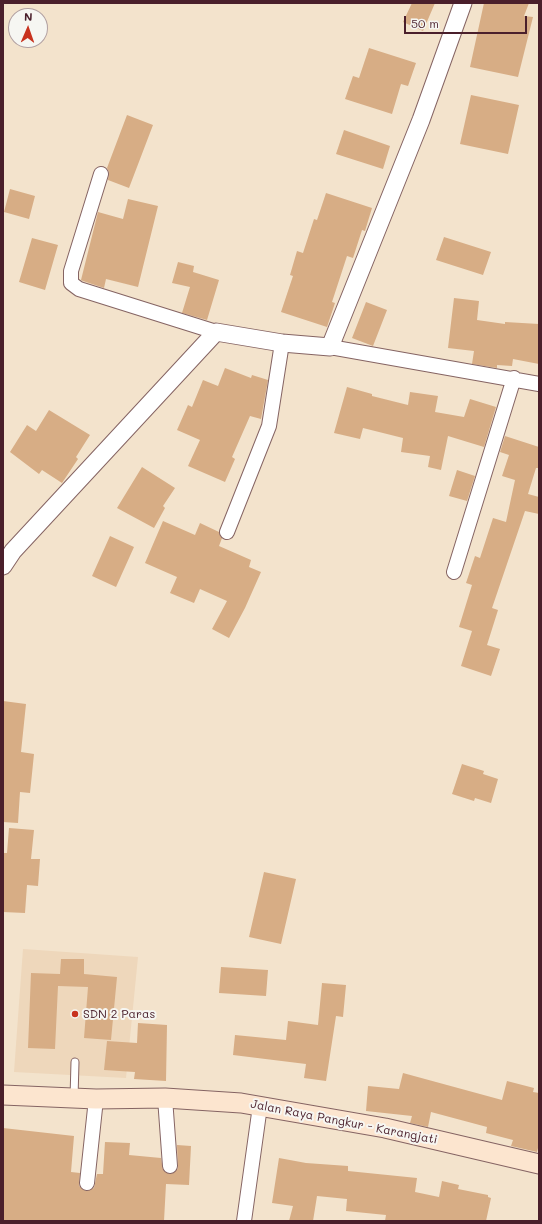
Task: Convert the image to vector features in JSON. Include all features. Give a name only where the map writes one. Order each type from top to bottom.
[{"type":"main road","name":"Jalan Raya Pangkur - Karangjati","points":[[3,1095],[96,1099],[165,1098],[260,1106],[385,1128],[539,1164]]},
{"type":"street","points":[[330,347],[421,120],[463,3]]},
{"type":"street","points":[[101,174],[71,271],[71,283],[79,289],[216,332],[282,344],[330,347],[514,378],[539,384]]},
{"type":"street","points":[[3,566],[13,551],[216,332]]},
{"type":"street","points":[[227,532],[269,426],[282,344]]},
{"type":"street","points":[[454,572],[514,378]]},
{"type":"street","points":[[165,1098],[170,1166]]},
{"type":"street","points":[[87,1183],[96,1099]]},
{"type":"street","points":[[244,1221],[260,1106]]},
{"type":"lane","points":[[74,1098],[75,1062]]},
{"type":"shaded area","name":"SDN 2 Paras","points":[[23,949],[138,957],[126,1078],[14,1072]]},
{"type":"building","points":[[412,3],[435,3],[423,31],[403,22]]},
{"type":"building","points":[[484,3],[529,3],[524,16],[533,17],[518,77],[470,67]]},
{"type":"building","points":[[369,48],[416,63],[408,86],[401,84],[392,114],[345,99],[353,76],[359,78]]},
{"type":"building","points":[[471,95],[519,105],[508,154],[460,144]]},
{"type":"building","points":[[127,115],[153,125],[129,188],[108,180],[109,172],[107,168]]},
{"type":"building","points":[[344,130],[390,146],[383,169],[336,154]]},
{"type":"building","points":[[10,189],[35,196],[29,219],[4,212]]},
{"type":"building","points":[[326,193],[372,208],[365,231],[362,230],[353,258],[347,256],[332,302],[335,303],[327,327],[281,312],[293,276],[290,275],[297,251],[303,253],[314,219],[317,220]]},
{"type":"building","points":[[128,199],[158,206],[138,287],[106,279],[104,288],[81,280],[98,212],[123,219]]},
{"type":"building","points":[[444,237],[491,252],[483,275],[436,260]]},
{"type":"building","points":[[32,238],[58,245],[45,290],[19,282]]},
{"type":"building","points":[[178,262],[194,266],[193,272],[219,280],[207,320],[182,313],[190,287],[172,283]]},
{"type":"building","points":[[454,298],[479,301],[477,320],[505,324],[505,322],[539,324],[539,364],[513,359],[512,366],[497,365],[497,368],[472,364],[474,351],[448,348]]},
{"type":"building","points":[[366,302],[387,310],[373,346],[352,338]]},
{"type":"building","points":[[225,368],[251,378],[252,375],[268,380],[261,419],[250,416],[232,457],[235,459],[225,482],[188,466],[200,440],[177,430],[188,405],[192,407],[203,380],[218,386]]},
{"type":"building","points":[[347,387],[372,394],[372,396],[408,405],[410,392],[438,396],[435,412],[464,417],[470,399],[496,407],[484,447],[448,436],[441,470],[428,467],[430,456],[401,452],[403,438],[363,428],[360,439],[334,433]]},
{"type":"building","points":[[49,410],[90,435],[76,457],[78,459],[62,483],[42,470],[39,474],[10,452],[27,425],[36,431]]},
{"type":"building","points":[[505,436],[539,447],[539,468],[536,468],[528,494],[539,497],[539,514],[525,511],[492,608],[498,610],[487,645],[500,649],[491,676],[461,666],[472,631],[459,627],[472,585],[466,583],[475,556],[480,558],[493,518],[506,522],[515,480],[502,476],[509,455],[500,452]]},
{"type":"building","points":[[142,467],[175,488],[163,506],[165,508],[154,528],[117,508]]},
{"type":"building","points":[[457,470],[475,476],[467,501],[449,496]]},
{"type":"building","points":[[163,521],[195,535],[200,523],[219,532],[222,538],[219,546],[251,560],[249,567],[261,572],[245,608],[229,638],[212,629],[227,601],[200,589],[194,603],[170,593],[177,577],[145,563]]},
{"type":"building","points":[[110,536],[134,547],[116,587],[92,576]]},
{"type":"building","points":[[3,701],[26,704],[21,752],[34,754],[30,793],[20,792],[18,823],[3,822]]},
{"type":"building","points":[[462,764],[484,771],[483,774],[498,779],[491,803],[475,798],[474,801],[452,794]]},
{"type":"building","points":[[9,828],[34,830],[31,859],[40,859],[38,886],[27,885],[25,913],[3,912],[3,853],[7,853]]},
{"type":"building","points":[[264,872],[296,879],[281,944],[249,937]]},
{"type":"building","points":[[61,959],[84,959],[84,974],[117,977],[111,1040],[84,1038],[88,987],[58,986],[55,1049],[28,1048],[31,973],[60,974]]},
{"type":"building","points":[[221,967],[268,970],[266,996],[219,993]]},
{"type":"building","points":[[322,983],[346,985],[343,1017],[336,1016],[326,1081],[304,1078],[306,1064],[233,1055],[235,1035],[286,1040],[288,1021],[318,1025]]},
{"type":"building","points":[[138,1023],[167,1025],[166,1081],[134,1079],[135,1072],[104,1070],[107,1041],[137,1043]]},
{"type":"building","points":[[403,1073],[502,1100],[507,1081],[534,1088],[533,1092],[539,1093],[539,1144],[537,1152],[511,1146],[513,1140],[486,1133],[487,1127],[431,1112],[428,1127],[410,1123],[412,1116],[366,1111],[368,1086],[399,1089]]},
{"type":"building","points":[[3,1128],[74,1136],[71,1172],[80,1173],[79,1186],[86,1191],[94,1188],[97,1174],[103,1174],[105,1142],[130,1143],[129,1155],[161,1158],[163,1170],[170,1174],[178,1169],[177,1145],[191,1146],[189,1185],[166,1184],[164,1221],[3,1221]]},
{"type":"building","points":[[279,1158],[306,1163],[348,1166],[348,1171],[417,1178],[415,1192],[439,1197],[442,1181],[459,1185],[458,1189],[488,1195],[488,1197],[491,1198],[486,1221],[385,1221],[386,1215],[346,1211],[347,1199],[317,1196],[313,1221],[289,1221],[293,1206],[272,1203]]},
{"type":"place","name":"SDN 2 Paras","points":[[75,1014]]}]
